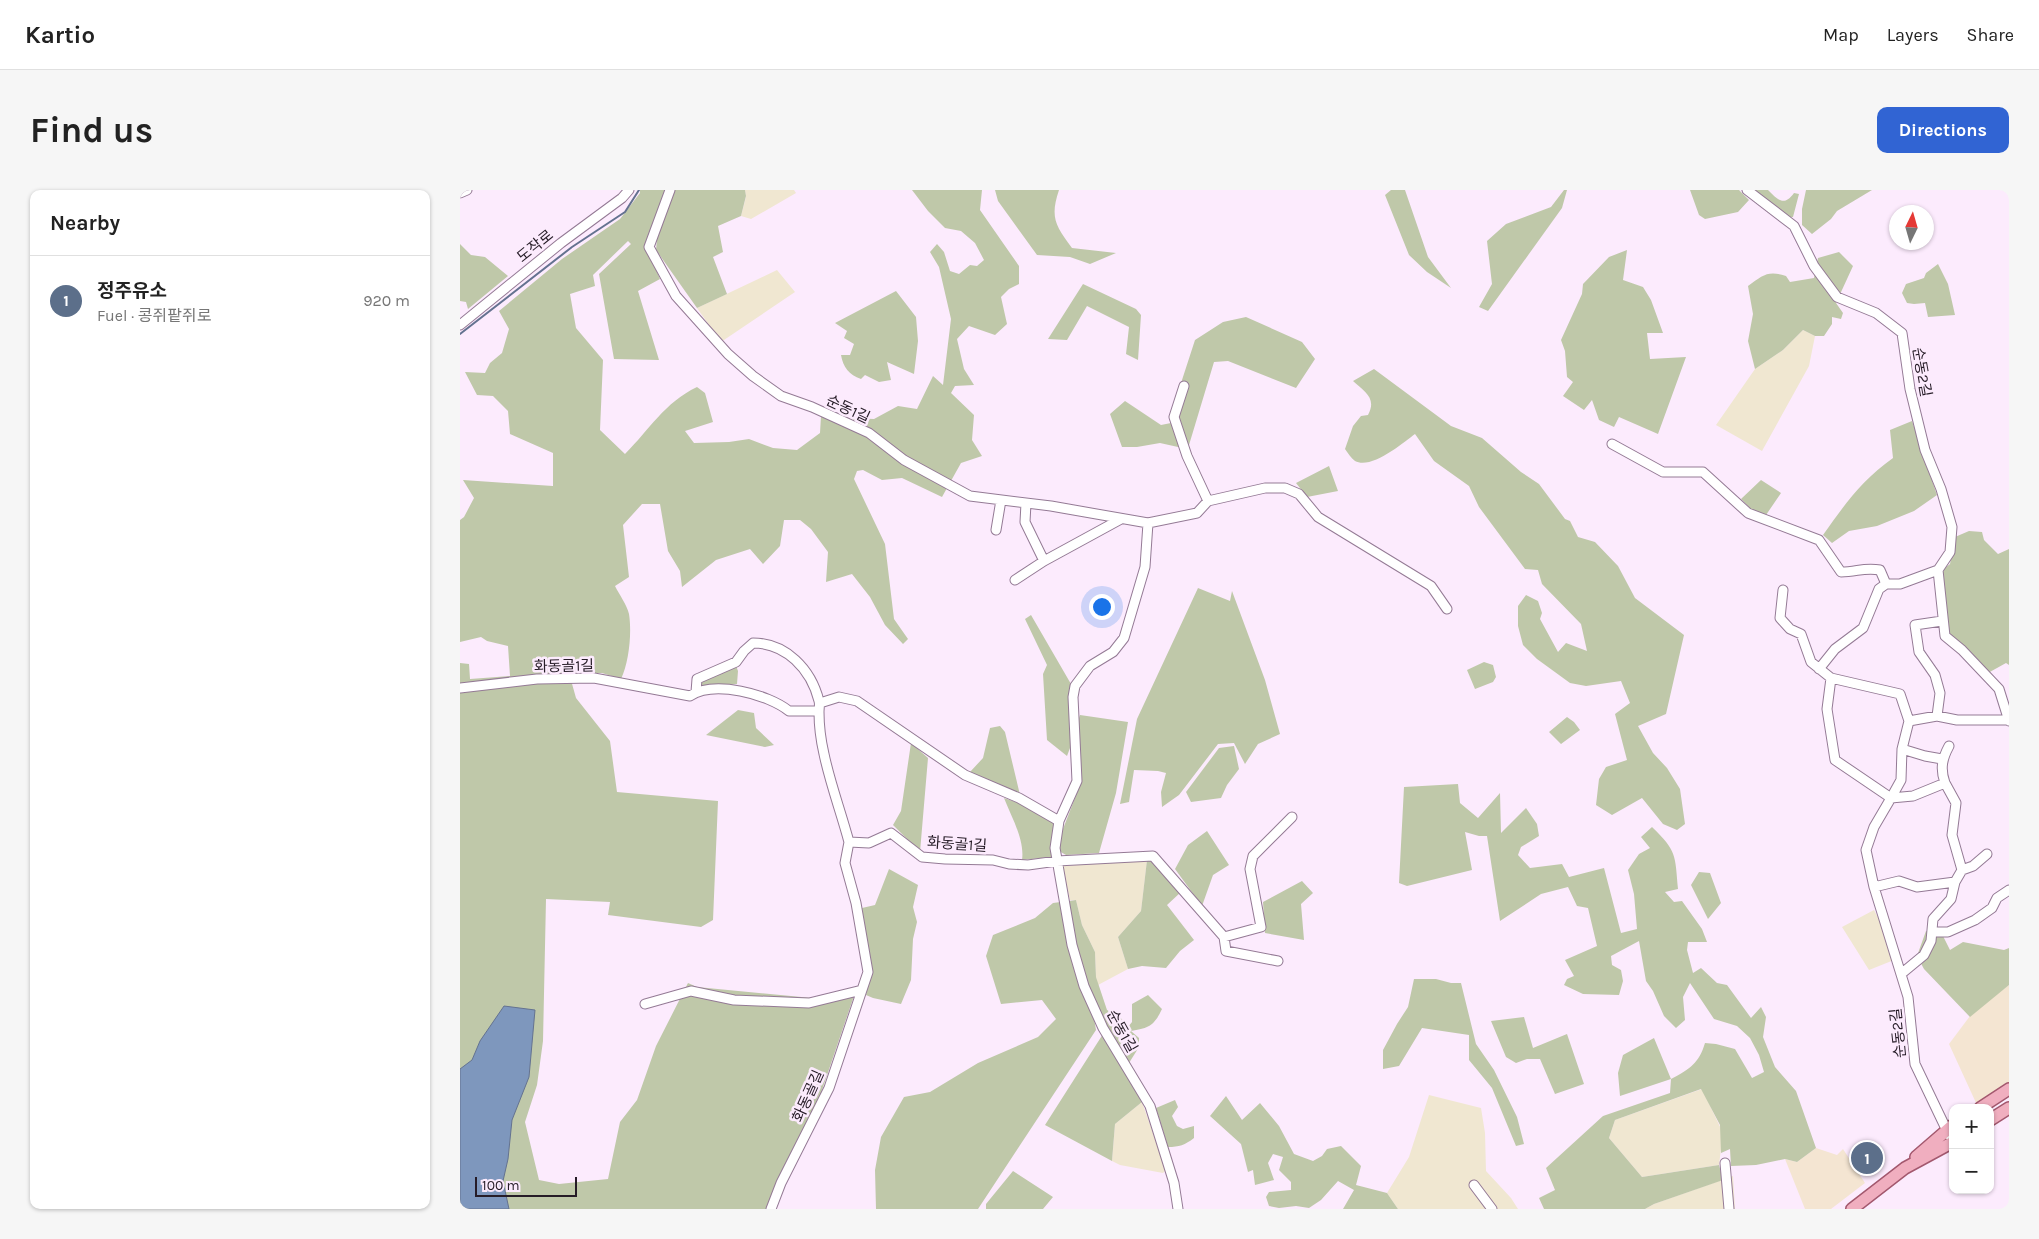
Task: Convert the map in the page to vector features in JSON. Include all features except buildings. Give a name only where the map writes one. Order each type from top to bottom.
[{"type":"main road","points":[[1986,1104],[2009,1089]]},
{"type":"main road","points":[[1994,1117],[2009,1108]]},
{"type":"main road","points":[[1852,1209],[1905,1168],[1949,1128]]},
{"type":"main road","points":[[1905,1168],[1949,1144]]},
{"type":"street","points":[[460,193],[467,190]]},
{"type":"street","name":"도작로","points":[[460,326],[561,243],[622,198],[629,190]]},
{"type":"street","name":"순동1길","points":[[670,190],[649,248],[676,296],[728,354],[753,376],[781,396],[812,407],[869,433],[904,460],[970,496],[1148,523],[1197,513],[1208,501]]},
{"type":"street","name":"순동2길","points":[[1747,190],[1794,226],[1814,266],[1837,297],[1876,313],[1902,334],[1910,389],[1925,450],[1941,488],[1952,527],[1950,552],[1938,570]]},
{"type":"street","points":[[1184,386],[1174,417],[1187,456],[1208,501],[1265,488],[1285,488],[1299,494],[1318,517],[1431,586],[1447,609]]},
{"type":"street","points":[[1612,444],[1663,472],[1703,472],[1748,513],[1819,540],[1841,572],[1851,572],[1867,568],[1880,570],[1886,584]]},
{"type":"street","points":[[996,530],[1001,500]]},
{"type":"street","points":[[1026,503],[1025,522],[1044,561]]},
{"type":"street","points":[[1015,580],[1044,561],[1121,518]]},
{"type":"street","name":"순동1길","points":[[1148,523],[1145,567],[1124,638],[1113,652],[1090,666],[1075,686],[1073,697],[1077,781],[1059,821],[1054,848],[1072,945],[1084,986],[1103,1028],[1150,1106],[1174,1182],[1178,1209]]},
{"type":"street","points":[[1783,590],[1780,618],[1790,630],[1801,634],[1811,662],[1819,669],[1831,678],[1900,694],[1909,721],[1938,716],[1957,720],[2008,720],[1999,689],[1962,650],[1945,636],[1938,570],[1900,584],[1886,584],[1878,589],[1863,628],[1835,649],[1819,669]]},
{"type":"street","points":[[1938,716],[1940,693],[1935,675],[1919,652],[1915,625],[1942,621]]},
{"type":"street","points":[[696,692],[697,679],[736,662],[753,643],[767,643],[795,658],[808,674],[819,707],[824,753],[849,842]]},
{"type":"street","name":"화동골1길","points":[[460,688],[537,679],[594,678],[690,696],[696,692],[724,689],[743,691],[780,704],[789,711],[819,707]]},
{"type":"street","points":[[1831,678],[1827,709],[1835,760],[1891,798],[1913,796],[1945,783]]},
{"type":"street","points":[[819,707],[839,697],[857,701],[966,775],[1019,798],[1059,821]]},
{"type":"street","name":"순동2길","points":[[1909,721],[1902,749],[1901,780],[1874,827],[1866,850],[1874,887],[1908,997],[1915,1064],[1949,1128]]},
{"type":"street","points":[[1949,746],[1942,759],[1942,775],[1956,803],[1952,835],[1962,870]]},
{"type":"street","points":[[1902,749],[1942,759]]},
{"type":"street","points":[[1224,936],[1261,927],[1250,869],[1253,856],[1292,817]]},
{"type":"street","name":"화동골1길","points":[[849,842],[869,843],[891,833],[922,857],[993,860],[1009,864],[1028,865],[1057,860]]},
{"type":"street","name":"화동골길","points":[[771,1209],[781,1183],[829,1088],[868,972],[856,903],[845,864],[849,842]]},
{"type":"street","points":[[1901,974],[1924,955],[1931,941],[1933,919],[1951,899],[1955,882],[1962,870],[1973,866],[1987,854]]},
{"type":"street","points":[[1057,860],[1153,856],[1224,936],[1226,951],[1278,961]]},
{"type":"street","points":[[1874,887],[1899,881],[1917,887],[1955,882]]},
{"type":"street","points":[[1932,932],[1948,932],[1975,920],[1992,908],[1997,898],[2009,890]]},
{"type":"street","points":[[645,1004],[691,991],[734,1000],[809,1003],[862,990]]},
{"type":"street","points":[[1725,1163],[1729,1209]]},
{"type":"street","points":[[1474,1185],[1492,1209]]},
{"type":"shaded area","points":[[745,190],[794,190],[796,193],[751,219],[741,216],[746,197]]},
{"type":"shaded area","points":[[777,270],[795,292],[721,342],[697,308]]},
{"type":"shaded area","points":[[1803,330],[1815,336],[1809,366],[1762,451],[1716,425],[1755,369],[1783,350]]},
{"type":"shaded area","points":[[1147,860],[1141,911],[1118,937],[1128,969],[1098,985],[1095,952],[1082,925],[1076,900],[1070,900],[1062,866]]},
{"type":"shaded area","points":[[1874,910],[1882,925],[1894,960],[1869,970],[1842,927]]},
{"type":"shaded area","points":[[2009,985],[2009,1083],[1978,1104],[1977,1104],[1949,1044],[1973,1012]]},
{"type":"shaded area","points":[[1702,1089],[1723,1133],[1719,1165],[1642,1177],[1609,1138],[1615,1120]]},
{"type":"shaded area","points":[[1429,1095],[1481,1108],[1485,1133],[1486,1171],[1511,1198],[1518,1209],[1398,1209],[1387,1193],[1409,1157]]},
{"type":"shaded area","points":[[1142,1102],[1166,1170],[1163,1173],[1120,1165],[1112,1161],[1115,1124]]},
{"type":"shaded area","points":[[1816,1148],[1837,1155],[1843,1149],[1865,1183],[1831,1209],[1805,1209],[1785,1159],[1797,1162]]},
{"type":"shaded area","points":[[1733,1176],[1735,1209],[1645,1209],[1654,1204]]},
{"type":"green space","points":[[640,190],[745,190],[746,196],[741,216],[718,226],[723,252],[713,257],[727,294],[697,308],[656,250],[657,239],[645,243],[660,279],[638,291],[659,360],[614,359],[599,274],[631,244],[628,241],[593,275],[595,286],[570,294],[576,328],[603,360],[600,430],[625,454],[666,409],[685,393],[697,387],[705,393],[713,422],[685,431],[694,443],[729,442],[749,439],[773,448],[797,450],[820,433],[821,416],[824,409],[848,418],[874,419],[898,406],[917,409],[933,376],[943,385],[951,319],[939,267],[930,252],[937,244],[944,252],[950,271],[959,274],[970,265],[977,266],[984,260],[975,243],[961,231],[945,228],[928,211],[912,190],[982,190],[980,210],[1019,266],[1019,284],[1009,289],[1001,297],[1007,324],[995,335],[969,326],[957,339],[964,369],[974,385],[955,386],[951,393],[974,415],[972,440],[982,456],[961,463],[942,497],[902,478],[882,480],[863,470],[857,471],[854,479],[885,544],[894,619],[908,639],[903,644],[885,625],[870,597],[852,574],[826,582],[828,552],[811,529],[800,520],[784,520],[780,546],[763,564],[750,549],[716,560],[682,587],[680,571],[668,551],[660,504],[642,504],[623,525],[629,577],[615,586],[627,607],[630,622],[628,656],[621,679],[602,673],[569,673],[576,698],[610,741],[617,792],[718,801],[713,920],[701,927],[608,915],[610,902],[546,899],[543,1041],[537,1085],[525,1122],[539,1180],[559,1184],[608,1179],[620,1122],[637,1100],[656,1046],[688,983],[697,987],[812,998],[857,987],[820,1096],[767,1209],[460,1209],[460,663],[469,664],[470,679],[510,676],[508,646],[487,641],[481,637],[460,642],[460,520],[464,517],[474,498],[463,480],[553,486],[553,453],[510,434],[508,411],[493,396],[477,395],[465,372],[485,373],[490,363],[502,353],[509,329],[499,311],[562,259],[620,219],[640,193]]},
{"type":"green space","points":[[995,190],[1059,190],[1055,207],[1056,221],[1072,248],[1116,253],[1090,264],[1070,257],[1037,255],[998,201]]},
{"type":"green space","points":[[1391,190],[1405,190],[1428,257],[1451,288],[1427,272],[1409,255],[1385,195]]},
{"type":"green space","points":[[1564,190],[1567,190],[1562,208],[1488,311],[1479,307],[1492,284],[1487,241],[1506,224],[1551,207]]},
{"type":"green space","points":[[1690,190],[1739,190],[1749,200],[1738,212],[1705,219],[1699,215]]},
{"type":"green space","points":[[1752,190],[1768,190],[1778,199],[1784,201],[1794,193],[1799,194],[1793,217],[1789,217]]},
{"type":"green space","points":[[1806,190],[1872,190],[1837,211],[1831,219],[1812,234],[1802,225],[1802,209]]},
{"type":"green space","points":[[460,244],[471,255],[485,257],[508,276],[468,309],[466,302],[460,301]]},
{"type":"green space","points":[[1627,250],[1623,280],[1643,287],[1651,300],[1663,333],[1647,333],[1650,359],[1686,357],[1658,434],[1619,417],[1614,427],[1599,420],[1592,400],[1584,410],[1563,396],[1573,382],[1567,377],[1565,351],[1561,340],[1582,294],[1583,284],[1609,257]]},
{"type":"green space","points":[[1839,252],[1853,266],[1836,303],[1843,313],[1841,319],[1832,317],[1832,324],[1824,336],[1815,336],[1803,330],[1783,350],[1755,369],[1748,341],[1753,314],[1748,286],[1762,276],[1775,273],[1786,276],[1790,282],[1814,278],[1818,258]]},
{"type":"green space","points":[[1938,264],[1948,284],[1955,315],[1928,317],[1925,303],[1907,303],[1902,293],[1906,284],[1924,278],[1926,273]]},
{"type":"green space","points":[[1083,284],[1136,309],[1141,315],[1138,360],[1126,354],[1129,327],[1087,306],[1067,340],[1048,339]]},
{"type":"green space","points":[[896,291],[916,317],[918,341],[914,374],[887,362],[891,380],[879,382],[865,375],[861,379],[847,370],[843,363],[841,355],[850,355],[854,344],[844,338],[847,331],[835,323]]},
{"type":"green space","points":[[1246,317],[1302,342],[1315,359],[1296,388],[1228,361],[1214,362],[1189,445],[1178,447],[1160,443],[1137,447],[1122,447],[1110,414],[1125,401],[1161,425],[1171,423],[1195,340],[1223,322]]},
{"type":"green space","points":[[1374,369],[1451,426],[1482,438],[1521,472],[1539,484],[1565,519],[1570,521],[1578,537],[1595,542],[1618,566],[1635,598],[1684,635],[1666,714],[1638,726],[1653,753],[1667,768],[1680,789],[1685,824],[1677,830],[1663,824],[1642,798],[1612,815],[1596,805],[1599,779],[1606,767],[1627,760],[1615,714],[1630,703],[1621,681],[1586,686],[1570,683],[1537,659],[1523,645],[1518,626],[1518,606],[1526,595],[1538,601],[1542,613],[1540,619],[1558,652],[1566,643],[1587,651],[1581,624],[1542,584],[1538,570],[1525,569],[1479,507],[1469,486],[1434,461],[1415,434],[1395,449],[1369,462],[1355,461],[1345,449],[1353,426],[1361,416],[1368,415],[1371,404],[1365,392],[1353,381]]},
{"type":"green space","points":[[1912,421],[1937,495],[1914,511],[1877,526],[1849,531],[1832,543],[1823,535],[1863,484],[1893,458],[1890,430]]},
{"type":"green space","points":[[1329,466],[1338,491],[1307,497],[1296,483]]},
{"type":"green space","points":[[1761,480],[1781,493],[1766,515],[1753,511],[1741,499]]},
{"type":"green space","points":[[1969,531],[1982,532],[1984,540],[1998,554],[2009,549],[2009,665],[2006,663],[1988,673],[1945,630],[1942,570],[1950,564],[1955,537]]},
{"type":"green space","points":[[1198,588],[1230,601],[1232,591],[1265,680],[1280,734],[1258,744],[1245,764],[1234,743],[1218,744],[1179,795],[1162,807],[1161,792],[1166,773],[1134,770],[1129,802],[1120,804],[1137,719]]},
{"type":"green space","points":[[1031,615],[1071,684],[1070,748],[1067,756],[1047,740],[1043,674],[1047,665],[1025,619]]},
{"type":"green space","points":[[734,660],[738,671],[737,684],[699,688],[702,672]]},
{"type":"green space","points":[[1484,662],[1493,665],[1496,677],[1493,682],[1475,689],[1467,670]]},
{"type":"green space","points":[[738,710],[754,713],[756,728],[774,745],[765,747],[706,735]]},
{"type":"green space","points":[[1080,715],[1128,722],[1116,793],[1099,853],[1066,855],[1059,851],[1061,834],[1082,780],[1078,721]]},
{"type":"green space","points":[[1567,717],[1580,730],[1561,744],[1549,732]]},
{"type":"green space","points":[[1000,726],[1005,732],[1020,795],[970,772],[983,758],[990,728]]},
{"type":"green space","points":[[911,743],[928,758],[920,852],[893,825],[901,811]]},
{"type":"green space","points":[[1234,746],[1239,769],[1227,785],[1221,798],[1191,802],[1186,792],[1219,748]]},
{"type":"green space","points":[[1458,784],[1460,803],[1478,818],[1500,793],[1501,833],[1526,808],[1537,824],[1539,836],[1521,847],[1518,855],[1530,868],[1562,864],[1569,877],[1604,868],[1621,933],[1637,929],[1634,894],[1628,870],[1639,854],[1650,848],[1641,837],[1652,827],[1660,835],[1673,854],[1678,889],[1665,892],[1674,902],[1682,901],[1702,929],[1707,942],[1688,942],[1687,950],[1693,973],[1701,968],[1717,983],[1727,985],[1751,1018],[1761,1007],[1766,1017],[1763,1037],[1775,1067],[1796,1091],[1816,1148],[1797,1162],[1785,1159],[1756,1165],[1731,1166],[1730,1149],[1721,1153],[1720,1125],[1701,1089],[1615,1120],[1609,1138],[1642,1177],[1719,1165],[1723,1180],[1654,1204],[1645,1209],[1544,1209],[1539,1198],[1555,1190],[1546,1168],[1603,1116],[1670,1093],[1671,1079],[1697,1061],[1705,1043],[1735,1049],[1752,1078],[1764,1072],[1759,1055],[1750,1038],[1737,1026],[1714,1019],[1690,983],[1683,997],[1685,1020],[1676,1028],[1664,1016],[1653,991],[1646,981],[1639,941],[1611,956],[1612,965],[1621,970],[1623,981],[1619,995],[1583,994],[1564,985],[1567,979],[1574,976],[1565,960],[1597,946],[1588,908],[1577,906],[1568,887],[1541,894],[1500,921],[1487,836],[1465,832],[1472,870],[1407,886],[1399,883],[1404,787]]},
{"type":"green space","points":[[1004,798],[1019,803],[1055,823],[1051,857],[1022,860],[1019,836]]},
{"type":"green space","points":[[1207,831],[1229,865],[1213,875],[1202,906],[1175,869],[1188,845]]},
{"type":"green space","points":[[1152,859],[1181,892],[1167,905],[1194,940],[1180,951],[1166,968],[1142,966],[1128,969],[1118,937],[1141,911],[1147,860]]},
{"type":"green space","points":[[889,869],[918,885],[913,907],[917,922],[913,939],[911,980],[901,1004],[866,995],[871,967],[862,908],[875,905]]},
{"type":"green space","points":[[1699,872],[1710,873],[1721,903],[1708,919],[1691,885]]},
{"type":"green space","points":[[1302,881],[1313,893],[1301,904],[1304,940],[1265,933],[1263,902]]},
{"type":"green space","points":[[1076,900],[1082,925],[1095,952],[1096,977],[1107,1010],[1120,1017],[1128,1027],[1132,1022],[1132,1004],[1148,995],[1162,1009],[1153,1023],[1142,1029],[1131,1031],[1139,1038],[1139,1047],[1129,1063],[1101,1015],[1094,1018],[1096,1030],[978,1209],[876,1209],[875,1170],[881,1137],[904,1097],[930,1092],[978,1063],[1038,1037],[1056,1019],[1042,1000],[1001,1004],[986,956],[993,935],[1035,918],[1053,903]]},
{"type":"green space","points":[[1926,931],[1943,936],[1950,950],[1963,942],[2004,950],[2009,948],[2009,985],[1970,1017],[1924,969],[1917,956]]},
{"type":"green space","points":[[1414,979],[1436,979],[1451,983],[1461,983],[1476,1044],[1494,1070],[1517,1117],[1524,1144],[1516,1146],[1492,1088],[1469,1060],[1469,1035],[1422,1028],[1399,1066],[1383,1069],[1383,1050],[1408,1007]]},
{"type":"green space","points":[[1524,1017],[1533,1048],[1567,1034],[1584,1084],[1555,1094],[1540,1059],[1527,1059],[1516,1063],[1506,1057],[1491,1021]]},
{"type":"green space","points":[[1103,1034],[1142,1102],[1115,1124],[1112,1161],[1045,1125]]},
{"type":"green space","points":[[1654,1038],[1671,1079],[1620,1096],[1618,1073],[1623,1055]]},
{"type":"green space","points":[[1226,1096],[1242,1120],[1260,1103],[1279,1126],[1294,1154],[1313,1161],[1322,1156],[1327,1149],[1341,1146],[1361,1166],[1356,1185],[1387,1193],[1398,1209],[1343,1209],[1354,1190],[1338,1181],[1321,1200],[1309,1208],[1269,1206],[1266,1197],[1269,1192],[1291,1190],[1291,1182],[1279,1170],[1283,1157],[1273,1154],[1268,1163],[1274,1180],[1255,1185],[1253,1170],[1248,1172],[1241,1144],[1210,1116]]},
{"type":"green space","points":[[1175,1100],[1178,1107],[1172,1116],[1177,1126],[1183,1129],[1194,1126],[1194,1138],[1182,1145],[1168,1147],[1156,1108]]},
{"type":"green space","points":[[1013,1171],[1053,1197],[1043,1209],[986,1209],[986,1204]]},
{"type":"water","points":[[504,1006],[535,1010],[529,1077],[512,1120],[508,1159],[503,1181],[509,1209],[460,1209],[460,1069],[472,1060],[480,1041]]},
{"type":"waterway","points":[[460,334],[572,247],[625,212],[639,190]]},
{"type":"place","name":"정주유소","points":[[1867,1158]]}]
